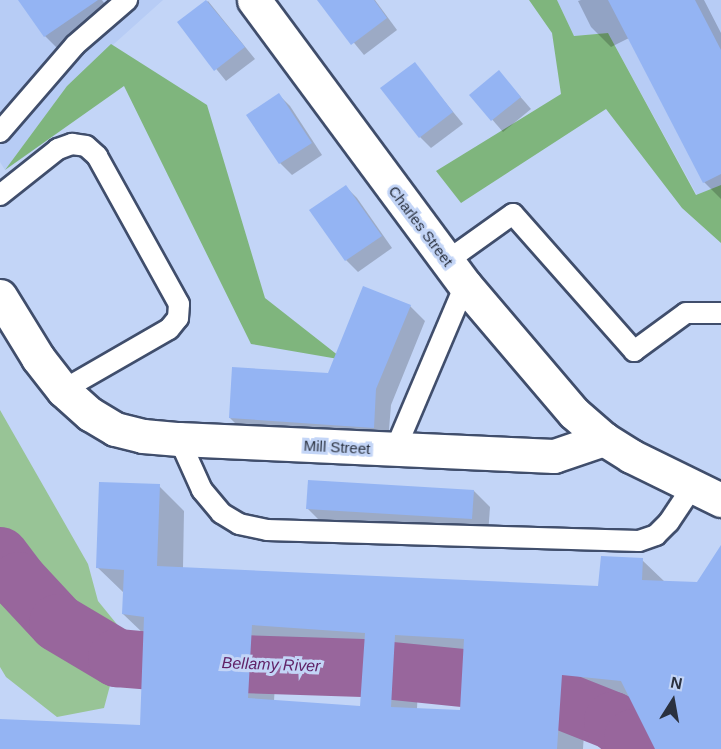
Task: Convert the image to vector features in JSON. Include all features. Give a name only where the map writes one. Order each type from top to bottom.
[{"type":"street","name":"Charles Street","points":[[254,0],[456,273],[574,413],[604,439]]},
{"type":"street","name":"Mill Street","points":[[0,296],[38,358],[63,390],[90,414],[115,429],[143,436],[554,456],[604,439]]},
{"type":"street","points":[[604,439],[631,456],[707,493]]},
{"type":"lane","points":[[0,132],[75,45],[126,0]]},
{"type":"lane","points":[[0,195],[58,148],[72,144],[86,146],[97,156],[179,304],[178,318],[169,329],[63,390]]},
{"type":"lane","points":[[396,450],[456,273],[513,214],[634,351],[687,313],[721,313]]},
{"type":"lane","points":[[179,439],[202,490],[221,513],[239,524],[267,530],[639,541],[656,535],[707,493]]},
{"type":"shaded area","points":[[0,0],[163,0],[67,86],[5,170],[0,162]]},
{"type":"shaded area","points":[[557,0],[721,0],[721,185],[697,195],[608,33],[574,36]]},
{"type":"green space","points":[[529,0],[557,0],[574,36],[608,33],[696,195],[721,185],[721,243],[682,208],[606,109],[461,203],[436,171],[561,94],[552,33]]},
{"type":"green space","points":[[111,44],[207,105],[265,298],[344,360],[251,344],[124,86],[5,170],[67,86]]},
{"type":"green space","points":[[0,410],[88,564],[98,601],[124,633],[104,708],[57,717],[6,677],[0,667]]},
{"type":"building","points":[[18,0],[98,0],[44,37]]},
{"type":"building","points":[[206,0],[245,47],[214,71],[177,22]]},
{"type":"building","points":[[317,0],[374,0],[387,18],[351,45]]},
{"type":"building","points":[[608,0],[695,0],[721,50],[721,174],[703,183]]},
{"type":"building","points":[[415,62],[453,112],[419,138],[380,88]]},
{"type":"building","points":[[499,70],[521,97],[491,121],[469,95]]},
{"type":"building","points":[[279,93],[312,143],[279,164],[246,115]]},
{"type":"building","points":[[346,185],[382,236],[345,261],[309,210]]},
{"type":"building","points":[[363,286],[411,305],[376,389],[374,428],[229,418],[232,367],[328,373]]},
{"type":"building","points":[[308,480],[474,490],[472,519],[306,509]]},
{"type":"building","points":[[99,482],[160,484],[157,566],[598,586],[601,556],[643,558],[642,580],[697,582],[721,545],[721,749],[655,749],[621,681],[562,675],[557,749],[0,749],[0,719],[140,725],[144,617],[122,614],[124,570],[96,568]],"holes":[[[252,625],[365,633],[360,706],[248,698]],[[395,635],[464,639],[460,710],[391,707]]]},
{"type":"waterway","name":"Bellamy River","points":[[0,556],[19,581],[58,623],[117,658],[142,660]]},
{"type":"waterway","name":"Bellamy River","points":[[180,662],[363,668]]},
{"type":"waterway","name":"Bellamy River","points":[[393,671],[462,678]]},
{"type":"waterway","name":"Bellamy River","points":[[560,700],[613,721],[633,738],[639,749]]}]
